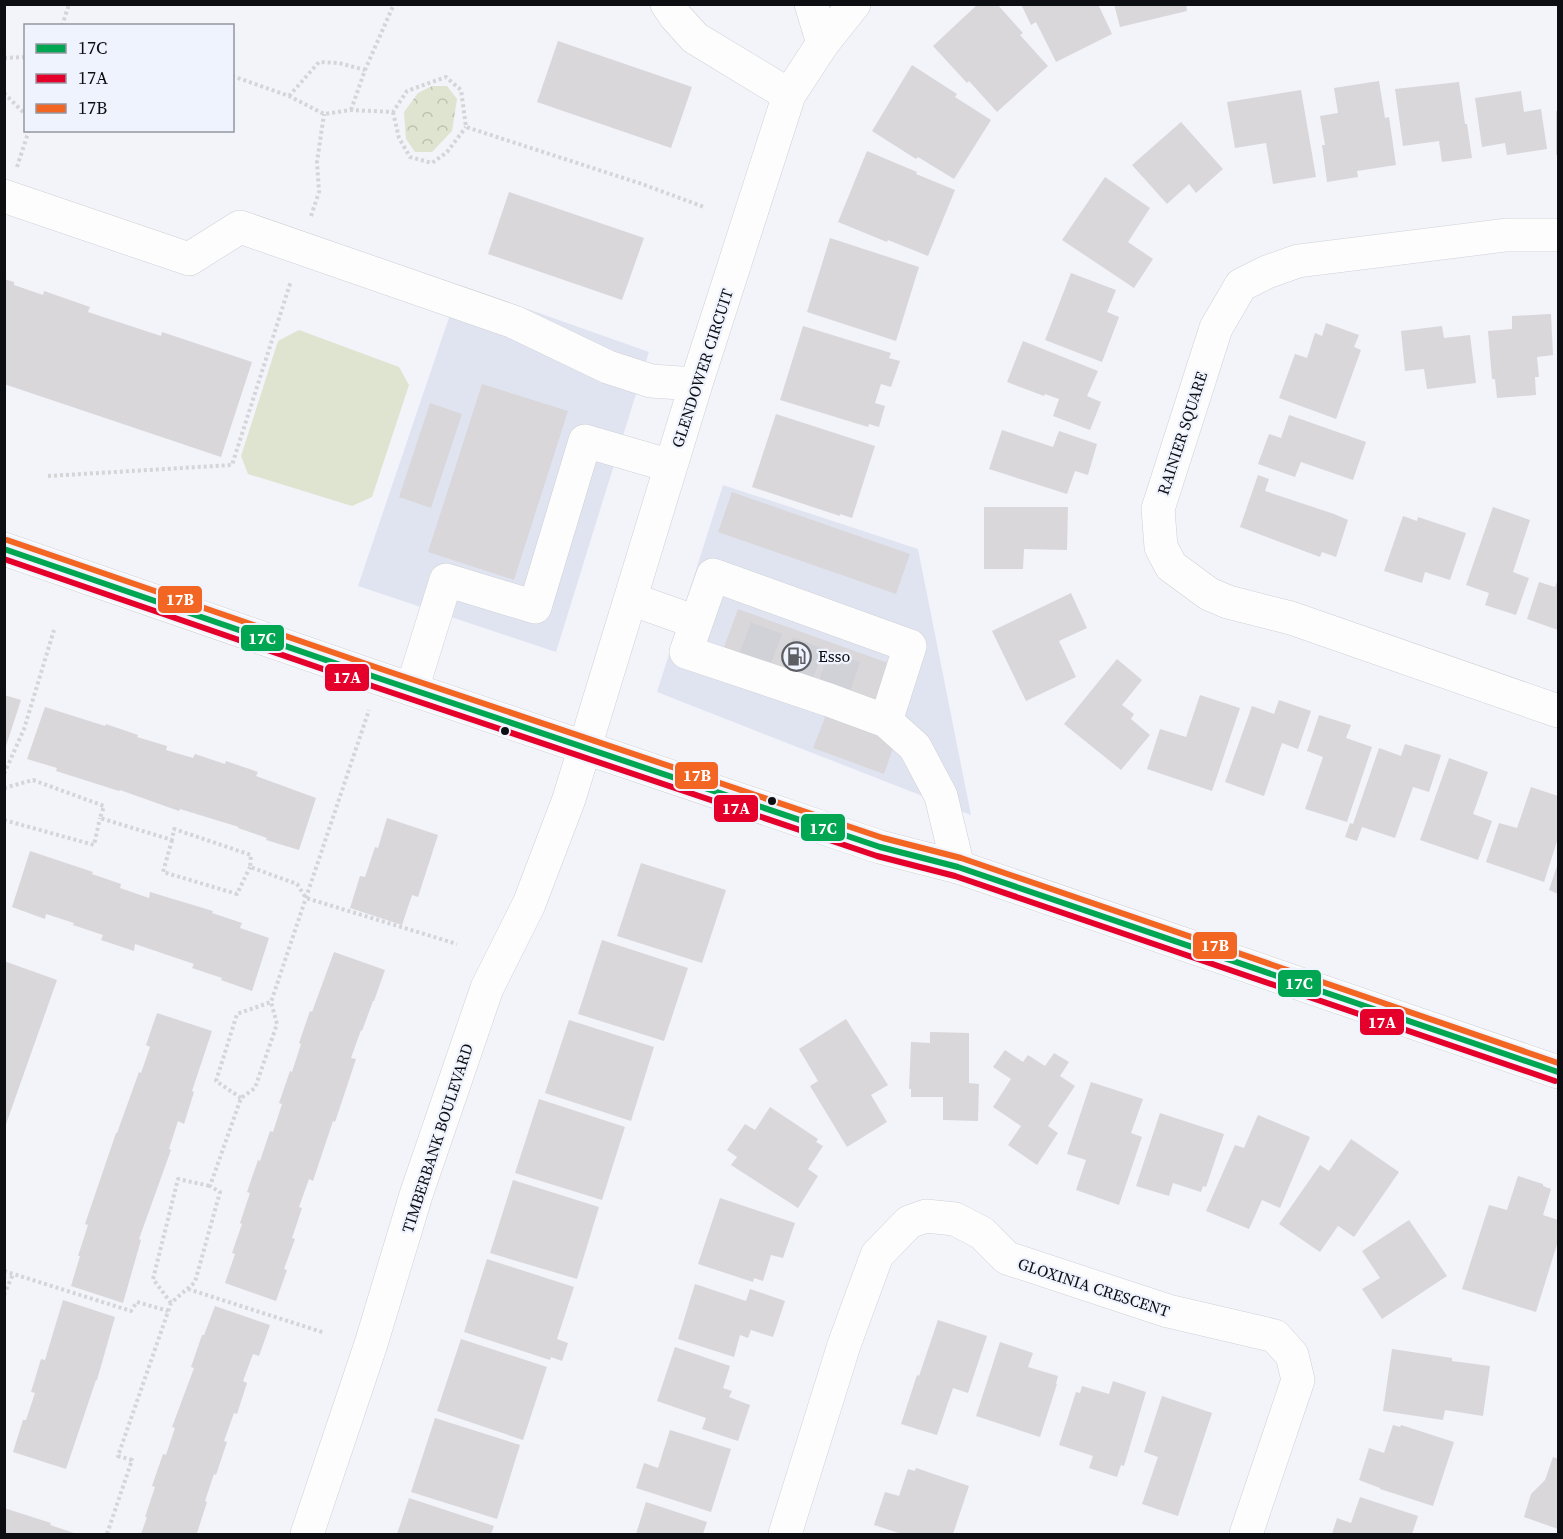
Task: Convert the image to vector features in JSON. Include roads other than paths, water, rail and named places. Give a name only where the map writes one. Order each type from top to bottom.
[{"type":"street","points":[[667,4],[695,38],[789,95]]},
{"type":"street","points":[[811,4],[823,43]]},
{"type":"street","name":"GLENDOWER CIRCUIT","points":[[585,748],[696,384],[789,95],[823,43],[854,4]]},
{"type":"street","points":[[4,196],[189,259],[240,227],[514,322],[619,370],[651,381],[696,384]]},
{"type":"street","name":"RAINIER SQUARE","points":[[1558,235],[1506,235],[1298,261],[1267,272],[1241,285],[1215,328],[1158,509],[1161,547],[1171,566],[1209,594],[1228,602],[1291,618],[1558,711]]},
{"type":"street","points":[[412,689],[446,580],[535,607],[585,441],[671,466]]},
{"type":"street","points":[[4,549],[585,748],[880,847],[958,867],[1558,1072]]},
{"type":"street","points":[[886,721],[910,646],[852,636],[774,609],[713,575],[686,652],[752,666],[832,694],[886,721],[915,747],[941,796],[958,867]]},
{"type":"street","points":[[631,599],[696,622]]},
{"type":"street","name":"TIMBERBANK BOULEVARD","points":[[307,1534],[371,1344],[416,1195],[487,988],[529,904],[569,800],[585,748]]},
{"type":"street","name":"GLOXINIA CRESCENT","points":[[785,1534],[844,1345],[877,1255],[909,1222],[926,1216],[955,1219],[982,1233],[1007,1258],[1168,1311],[1275,1336],[1292,1355],[1298,1380],[1246,1534]]},
{"type":"tunnel","points":[[755,659],[770,619]]},
{"type":"tunnel","points":[[797,674],[812,633]]},
{"type":"tunnel","points":[[834,688],[848,646]]},
{"type":"place","name":"Esso","points":[[797,656]]}]
